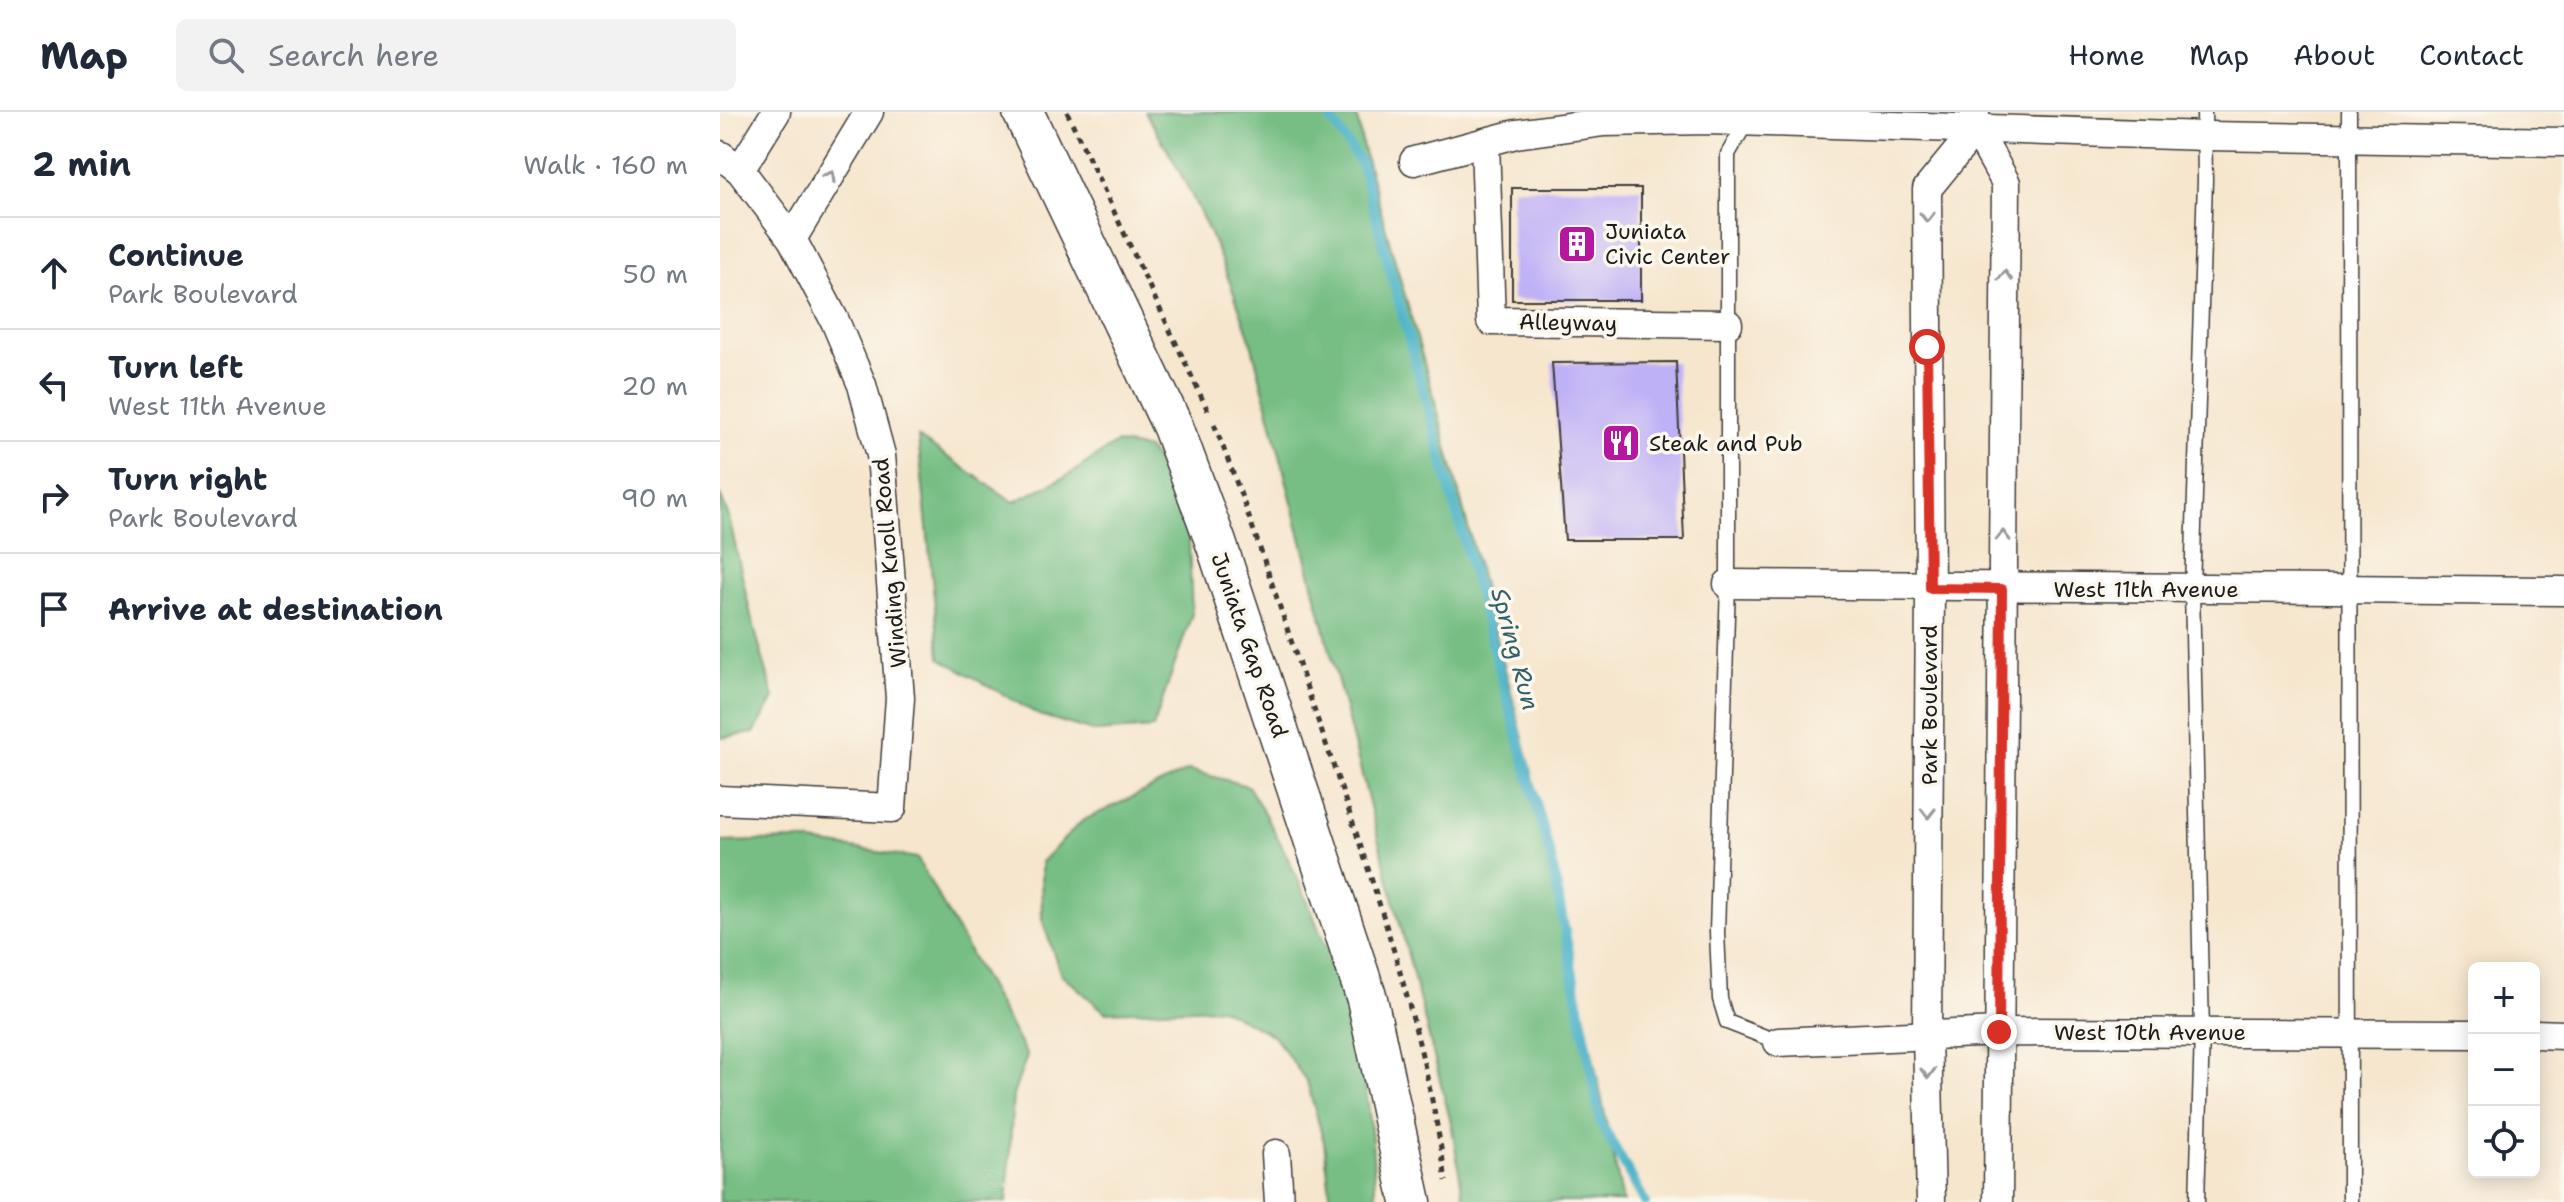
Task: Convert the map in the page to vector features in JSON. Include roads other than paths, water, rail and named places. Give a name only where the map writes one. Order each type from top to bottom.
[{"type":"main road","name":"Juniata Gap Road","points":[[1023,112],[1173,427],[1216,543],[1367,999],[1411,1202]]},
{"type":"street","name":"Winding Knoll Road","points":[[720,800],[892,808],[900,698],[881,455],[857,372],[835,321],[792,239],[730,163],[776,112]]},
{"type":"street","points":[[792,239],[869,112]]},
{"type":"street","points":[[1975,120],[2006,183],[1998,1202]]},
{"type":"street","points":[[1414,161],[1516,134],[1604,122],[1975,120],[2351,125],[2564,142]]},
{"type":"street","name":"Park Boulevard","points":[[1931,1202],[1927,1035],[1930,588],[1927,189],[1975,120]]},
{"type":"street","name":"Alleyway","points":[[1485,142],[1491,321],[1728,324]]},
{"type":"street","name":"West 11th Avenue","points":[[1728,584],[2002,589],[2564,591]]},
{"type":"street","name":"West 10th Avenue","points":[[1778,1042],[1999,1032],[2468,1034]]},
{"type":"street","points":[[2540,1034],[2564,1035]]},
{"type":"street","points":[[1276,1154],[1279,1202]]},
{"type":"lane","points":[[1747,121],[1728,154],[1728,584],[1717,932],[1720,999],[1727,1022],[1778,1042]]},
{"type":"lane","points":[[2197,1202],[2202,1032],[2192,589],[2205,124]]},
{"type":"lane","points":[[2350,1202],[2351,125]]},
{"type":"waterway","name":"Spring Run","points":[[1326,112],[1361,163],[1551,858],[1601,1123],[1645,1202]]},
{"type":"place","name":"Juniata Civic Center","points":[[1577,244]]},
{"type":"place","name":"Steak and Pub","points":[[1621,443]]}]
